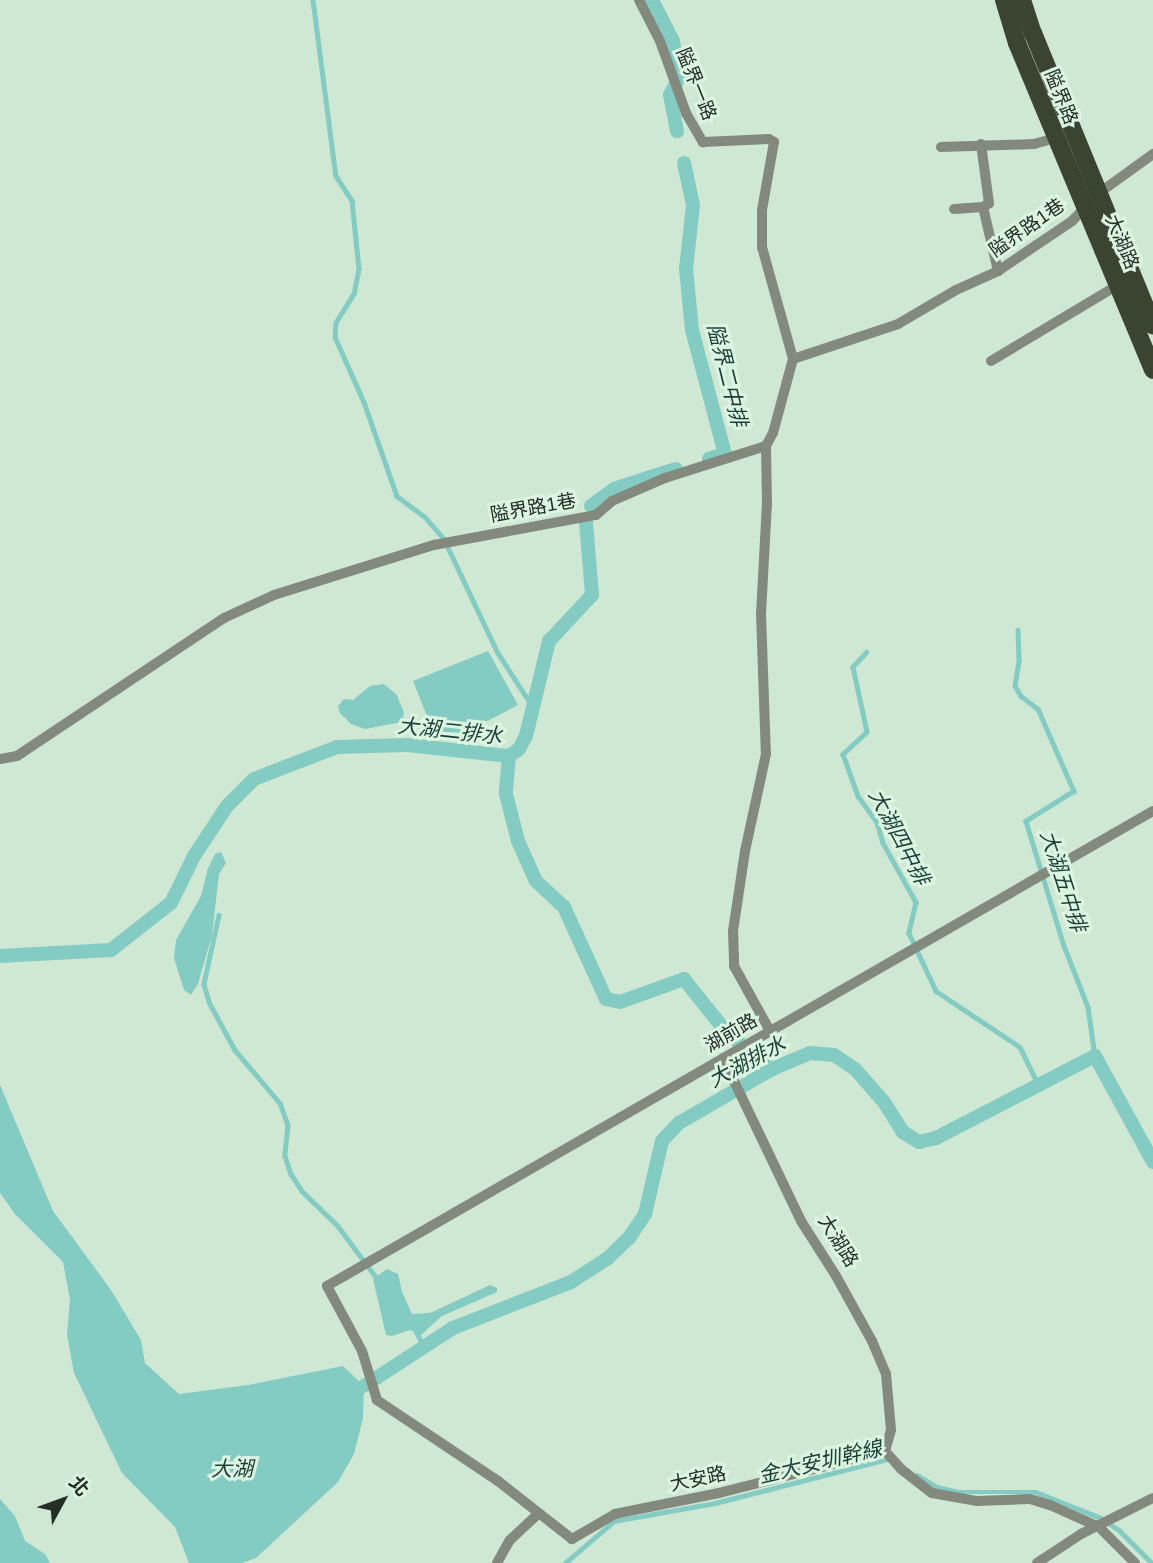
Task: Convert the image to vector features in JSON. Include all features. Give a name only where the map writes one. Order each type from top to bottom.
[{"type":"main road","name":"隘界路","points":[[1004,0],[1017,43],[1055,138],[1092,201]]},
{"type":"main road","name":"隘界路","points":[[1022,0],[1092,201]]},
{"type":"main road","name":"大湖路","points":[[1092,201],[1118,285],[1153,370]]},
{"type":"main road","name":"大湖路","points":[[1092,201],[1153,324]]},
{"type":"street","name":"隘界一路","points":[[639,0],[660,41],[687,113],[703,142],[769,139],[774,142],[762,210],[762,247],[793,359]]},
{"type":"street","points":[[941,147],[1034,144],[1055,138]]},
{"type":"street","points":[[954,209],[983,207],[989,203],[981,144]]},
{"type":"street","name":"隘界路1巷","points":[[793,359],[898,324],[956,290],[998,271],[1072,221],[1092,201],[1153,154]]},
{"type":"street","points":[[983,207],[998,271]]},
{"type":"street","points":[[991,361],[1118,285]]},
{"type":"street","points":[[770,1031],[734,967],[733,931],[745,851],[766,754],[761,614],[767,503],[766,446],[773,433],[793,359]]},
{"type":"street","name":"隘界路1巷","points":[[0,759],[17,757],[224,618],[274,595],[434,545],[596,515],[612,501],[665,478],[766,446]]},
{"type":"street","name":"湖前路","points":[[327,1286],[1153,811]]},
{"type":"street","name":"大湖路","points":[[723,1058],[801,1221],[836,1276],[872,1341],[886,1374],[891,1430],[885,1451]]},
{"type":"street","name":"大安路","points":[[327,1286],[362,1351],[377,1400],[498,1480],[537,1515],[572,1539],[615,1514],[719,1493],[885,1451]]},
{"type":"street","points":[[885,1451],[901,1469],[932,1493],[978,1501],[1031,1499],[1099,1527],[1135,1563]]},
{"type":"street","points":[[1037,1563],[1081,1534],[1153,1498]]},
{"type":"street","points":[[497,1563],[510,1540],[537,1515]]},
{"type":"water","points":[[488,651],[518,705],[464,733],[433,731],[413,681]]},
{"type":"water","points":[[384,684],[397,695],[404,713],[402,722],[365,729],[351,724],[340,713],[338,706],[344,699],[353,700],[370,686]]},
{"type":"water","points":[[221,852],[226,863],[219,874],[212,935],[198,984],[191,995],[184,990],[174,958],[176,940],[201,896],[208,868],[215,854]]},
{"type":"water","name":"大湖","points":[[0,1085],[53,1211],[111,1290],[141,1340],[145,1363],[179,1394],[248,1385],[343,1366],[364,1386],[363,1418],[354,1454],[338,1482],[256,1558],[242,1563],[189,1563],[175,1527],[122,1473],[74,1373],[67,1335],[70,1299],[63,1262],[15,1214],[0,1193]]},
{"type":"water","points":[[387,1269],[398,1274],[402,1292],[412,1314],[430,1313],[490,1285],[497,1288],[497,1292],[442,1316],[421,1335],[410,1330],[392,1336],[386,1335],[373,1279]]},
{"type":"water","points":[[0,1499],[15,1516],[25,1541],[45,1554],[50,1563],[0,1563]]},
{"type":"waterway","points":[[313,0],[336,176],[352,201],[359,269],[354,294],[336,323],[335,337],[364,402],[397,496],[425,517],[444,539],[498,653],[533,707]]},
{"type":"waterway","name":"隘界二中排","points":[[652,0],[673,41],[680,76],[670,95],[677,131]]},
{"type":"waterway","name":"隘界二中排","points":[[684,163],[693,205],[686,269],[692,330],[725,454],[709,459]]},
{"type":"waterway","name":"隘界二中排","points":[[591,506],[614,489],[676,469]]},
{"type":"waterway","name":"隘界二中排","points":[[509,756],[519,749],[526,736],[549,641],[592,595],[586,522]]},
{"type":"waterway","name":"大湖五中排","points":[[1018,630],[1019,661],[1015,686],[1021,696],[1038,709],[1074,791],[1026,821],[1063,943],[1088,1007],[1095,1056]]},
{"type":"waterway","name":"大湖四中排","points":[[867,652],[853,667],[867,732],[843,754],[858,796],[877,822],[883,843],[916,902],[909,933],[936,991],[1020,1047],[1038,1084]]},
{"type":"waterway","name":"大湖二排水","points":[[0,956],[111,950],[171,903],[194,856],[227,806],[254,779],[337,747],[407,745],[509,756]]},
{"type":"waterway","name":"大湖二排水","points":[[509,756],[506,794],[518,841],[536,881],[564,907],[606,999],[620,1002],[684,979],[727,1033],[772,1069]]},
{"type":"waterway","points":[[219,915],[204,984],[209,1002],[235,1050],[280,1103],[288,1125],[285,1156],[291,1174],[302,1191],[338,1226],[379,1281]]},
{"type":"waterway","name":"大湖排水","points":[[364,1386],[453,1328],[571,1282],[608,1258],[629,1238],[645,1214],[662,1141],[679,1123],[772,1069],[810,1053],[834,1055],[855,1069],[884,1102],[903,1132],[919,1142],[936,1138],[1095,1056],[1153,1162]]},
{"type":"waterway","points":[[415,1329],[424,1347]]},
{"type":"waterway","name":"金大安圳幹線","points":[[565,1563],[614,1521],[715,1503],[888,1459]]},
{"type":"waterway","name":"金大安圳幹線","points":[[917,1475],[937,1487],[959,1492],[1036,1492],[1101,1518],[1119,1530],[1152,1563]]}]
